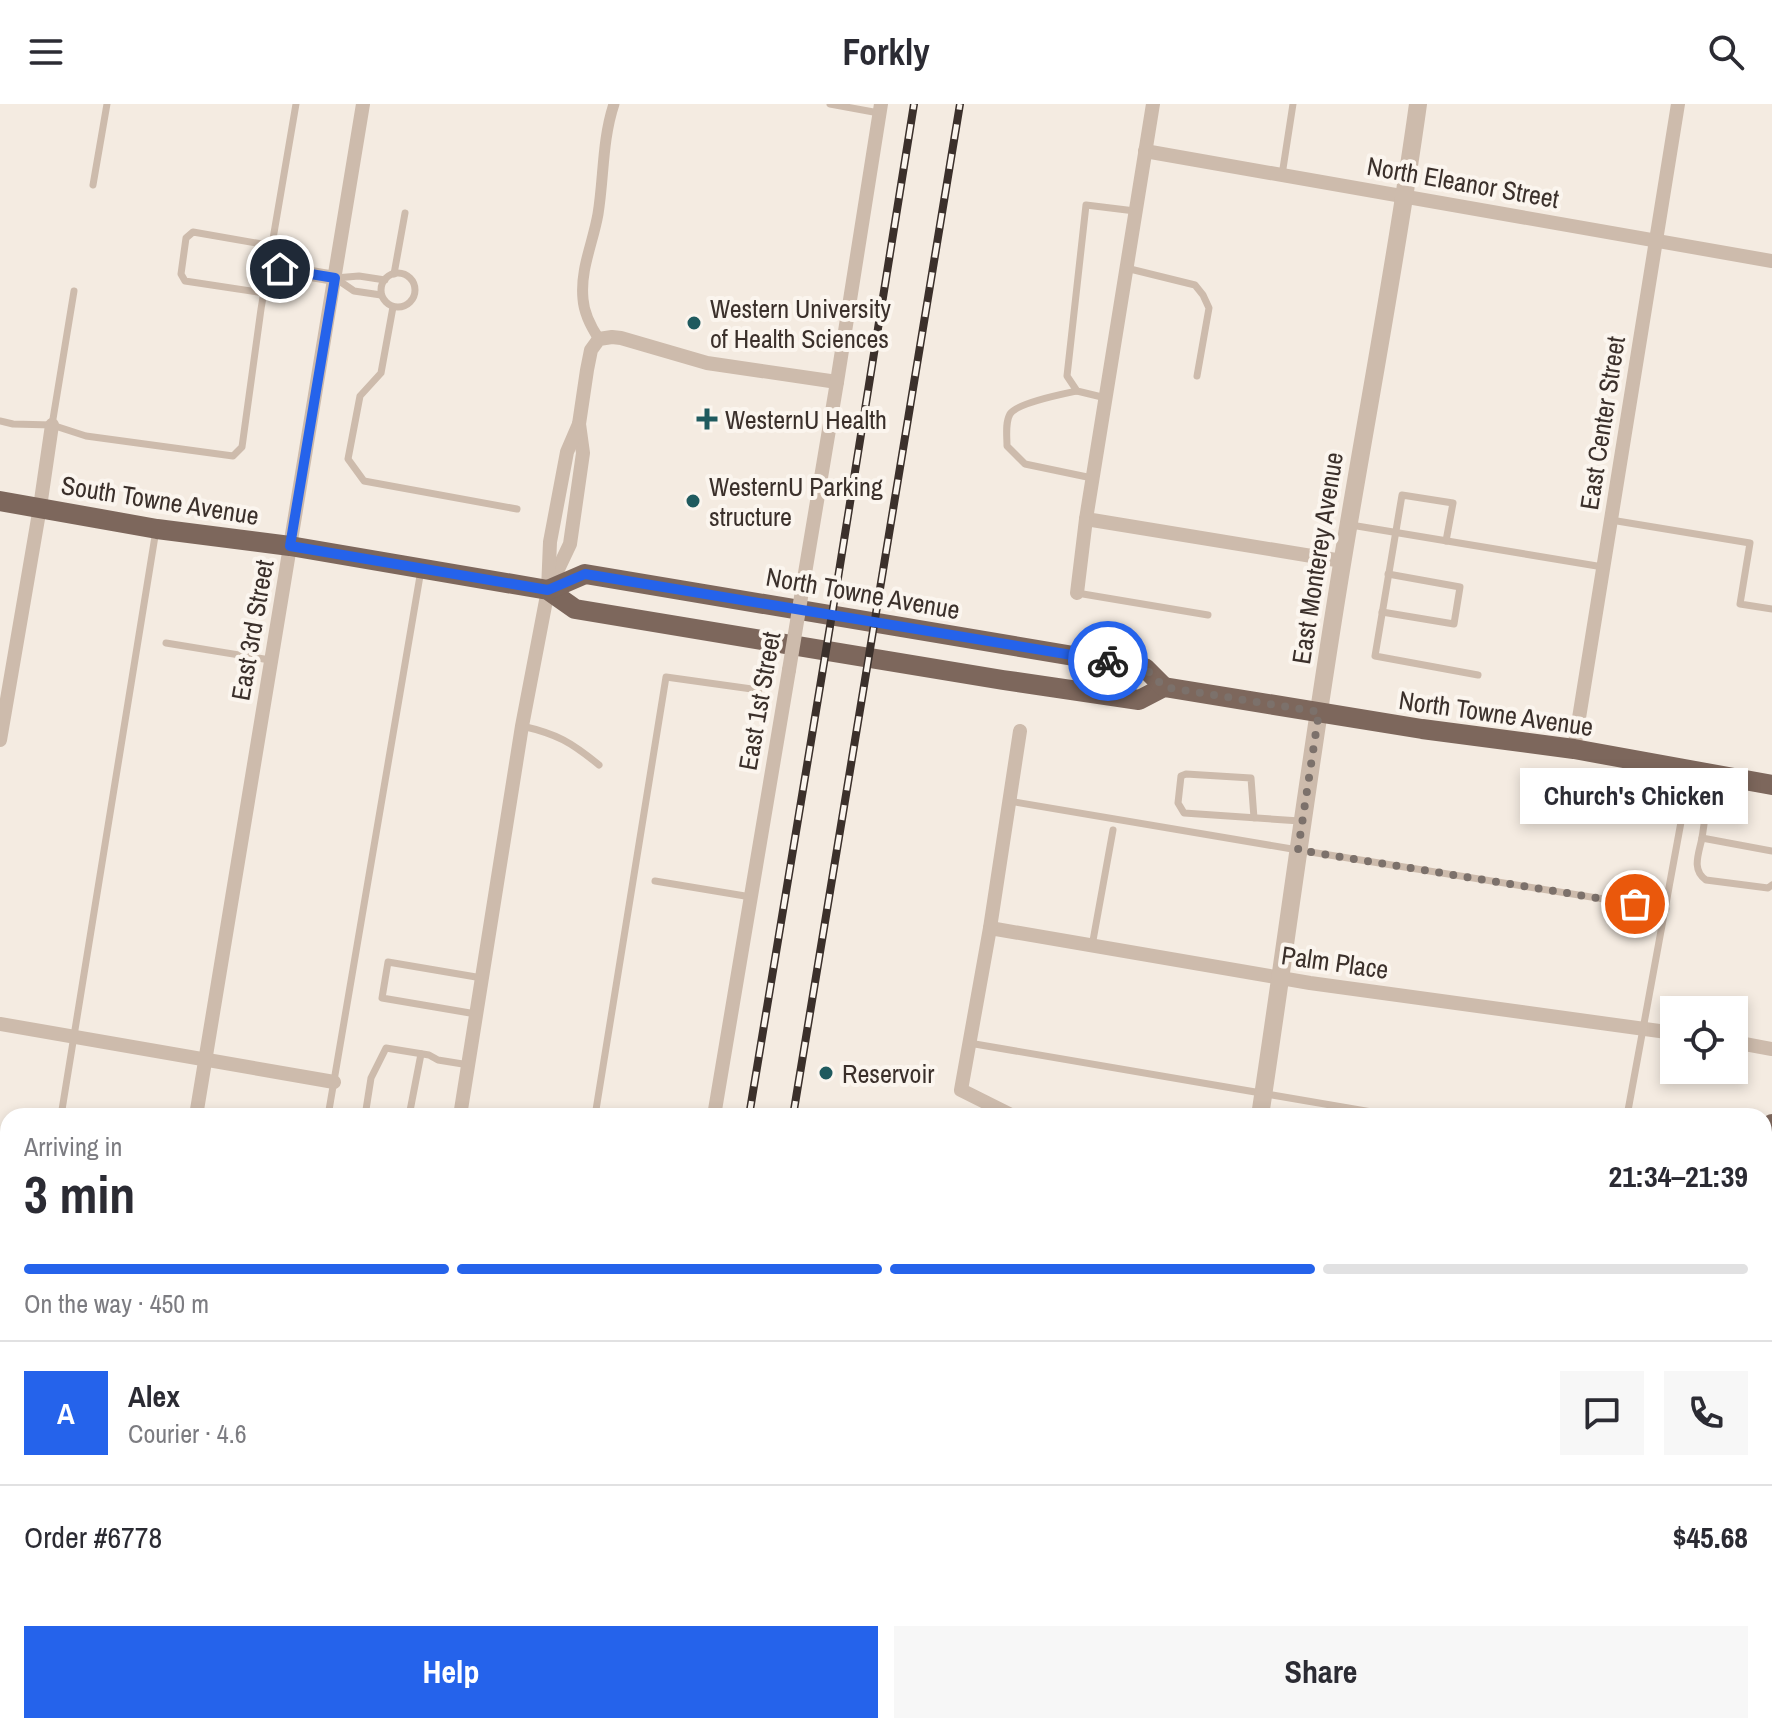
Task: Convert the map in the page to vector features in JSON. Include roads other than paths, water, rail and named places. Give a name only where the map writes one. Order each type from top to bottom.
[{"type":"main road","name":"South Towne Avenue","points":[[0,501],[157,529],[290,546],[548,590]]},
{"type":"main road","name":"North Towne Avenue","points":[[548,590],[585,574],[1145,668],[1164,687],[1437,731],[1574,749],[1772,785]]},
{"type":"main road","name":"North Towne Avenue","points":[[548,590],[575,609],[1003,680],[1139,700],[1164,687]]},
{"type":"street","name":"East 3rd Street","points":[[197,1108],[363,104]]},
{"type":"street","points":[[599,339],[589,324],[583,301],[583,270],[598,215],[607,124],[614,104]]},
{"type":"street","points":[[1077,593],[1086,519],[1153,104]]},
{"type":"street","name":"East Monterey Avenue","points":[[1261,1108],[1342,561],[1405,197],[1418,104]]},
{"type":"street","name":"East Center Street","points":[[1574,749],[1678,104]]},
{"type":"street","name":"East 1st Street","points":[[715,1108],[880,108]]},
{"type":"street","name":"North Eleanor Street","points":[[1145,151],[1772,261]]},
{"type":"street","points":[[269,267],[335,278]]},
{"type":"street","points":[[461,1108],[522,726],[548,590],[550,542],[567,452],[579,424],[591,350],[599,339],[621,338],[707,363],[837,382]]},
{"type":"street","points":[[0,740],[52,425]]},
{"type":"street","points":[[1086,519],[1342,561]]},
{"type":"street","points":[[997,1108],[961,1090],[1020,731]]},
{"type":"street","name":"Palm Place","points":[[990,928],[1281,978],[1660,1031]]},
{"type":"street","points":[[0,1024],[334,1082]]},
{"type":"street","points":[[1748,1045],[1772,1049]]},
{"type":"lane","points":[[93,185],[107,104]]},
{"type":"lane","points":[[0,421],[52,425],[86,436],[233,456],[242,447],[296,104]]},
{"type":"lane","points":[[830,104],[880,108]]},
{"type":"lane","points":[[1282,175],[1293,104]]},
{"type":"lane","points":[[1077,391],[1067,376],[1086,205],[1135,211]]},
{"type":"lane","points":[[394,274],[405,213]]},
{"type":"lane","points":[[264,293],[185,281],[181,274],[186,238],[193,232],[273,246]]},
{"type":"lane","points":[[1126,268],[1195,285],[1203,295],[1209,308],[1197,376]]},
{"type":"lane","points":[[400,273],[410,278],[415,294],[409,304],[398,308],[388,304],[381,295],[382,284],[394,274],[400,273]]},
{"type":"lane","points":[[335,278],[359,276],[385,280]]},
{"type":"lane","points":[[335,278],[354,291],[381,295]]},
{"type":"lane","points":[[52,425],[74,291]]},
{"type":"lane","points":[[393,307],[381,373],[360,396],[348,459],[364,481],[517,509]]},
{"type":"lane","points":[[1093,478],[1025,464],[1007,446],[1009,416],[1015,409],[1077,391],[1106,398]]},
{"type":"lane","points":[[1446,541],[1453,503],[1402,495],[1375,656],[1478,675]]},
{"type":"lane","points":[[1611,520],[1750,543],[1740,604],[1772,609]]},
{"type":"lane","points":[[1348,525],[1603,567]]},
{"type":"lane","points":[[62,1108],[157,529]]},
{"type":"lane","points":[[329,1108],[421,568]]},
{"type":"lane","points":[[1382,612],[1454,624],[1460,587],[1388,574]]},
{"type":"lane","points":[[1077,593],[1208,615]]},
{"type":"lane","points":[[166,643],[270,660]]},
{"type":"lane","points":[[596,1108],[666,677],[759,690]]},
{"type":"lane","points":[[522,726],[552,733],[577,747],[599,765]]},
{"type":"lane","points":[[1701,773],[1702,838],[1696,869],[1699,876],[1706,880],[1768,888],[1772,885]]},
{"type":"lane","points":[[1629,1108],[1666,909],[1701,773]]},
{"type":"lane","points":[[1254,818],[1251,778],[1181,776],[1178,803],[1184,813],[1254,818],[1302,821]]},
{"type":"lane","points":[[1009,801],[1666,909]]},
{"type":"lane","points":[[1092,946],[1113,830]]},
{"type":"lane","points":[[1702,838],[1772,851]]},
{"type":"lane","points":[[655,881],[751,897]]},
{"type":"lane","points":[[476,1014],[382,998],[388,962],[482,978]]},
{"type":"lane","points":[[969,1043],[1345,1108]]},
{"type":"lane","points":[[366,1108],[371,1078],[386,1048],[469,1065]]},
{"type":"lane","points":[[411,1108],[421,1054]]},
{"type":"railway","points":[[750,1108],[914,104]]},
{"type":"railway","points":[[794,1108],[960,104]]},
{"type":"place","name":"Western University of Health Sciences","points":[[694,323]]},
{"type":"place","name":"WesternU Health","points":[[707,419]]},
{"type":"place","name":"WesternU Parking structure","points":[[693,501]]},
{"type":"place","name":"Church's Chicken","points":[[1635,904]]},
{"type":"place","name":"Reservoir","points":[[826,1073]]}]
